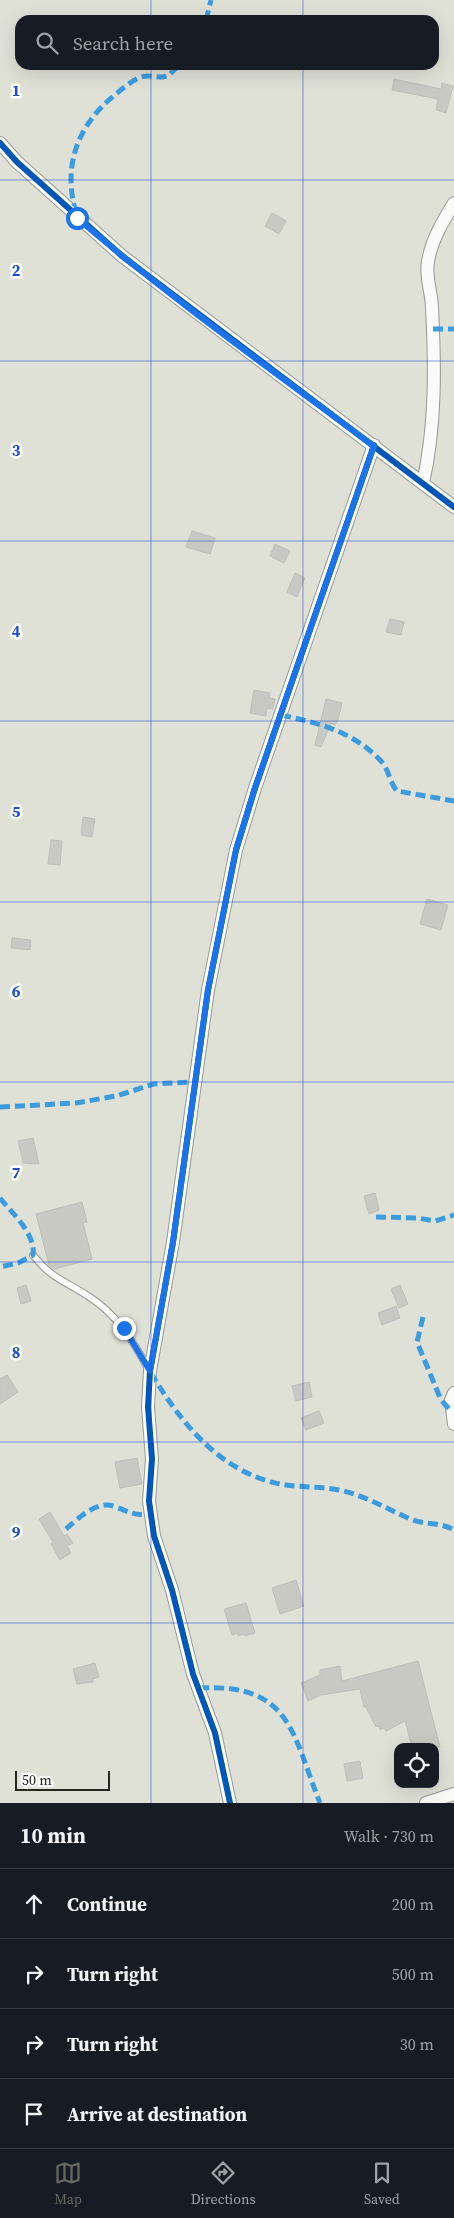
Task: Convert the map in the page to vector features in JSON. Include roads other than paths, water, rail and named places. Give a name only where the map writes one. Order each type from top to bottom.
[{"type":"street","points":[[0,142],[17,162],[122,256],[454,507]]},
{"type":"street","points":[[423,483],[429,455],[434,373],[432,306],[427,276],[428,262],[441,226],[454,203]]},
{"type":"street","points":[[230,1803],[215,1733],[193,1674],[172,1590],[152,1529],[149,1501],[152,1459],[148,1407],[150,1371],[173,1242],[208,990],[236,850],[255,788],[374,446]]},
{"type":"street","points":[[454,1393],[451,1400],[454,1424]]},
{"type":"street","points":[[426,1803],[454,1794]]},
{"type":"lane","points":[[33,1255],[56,1279],[88,1296],[107,1310],[124,1328],[150,1371]]}]
